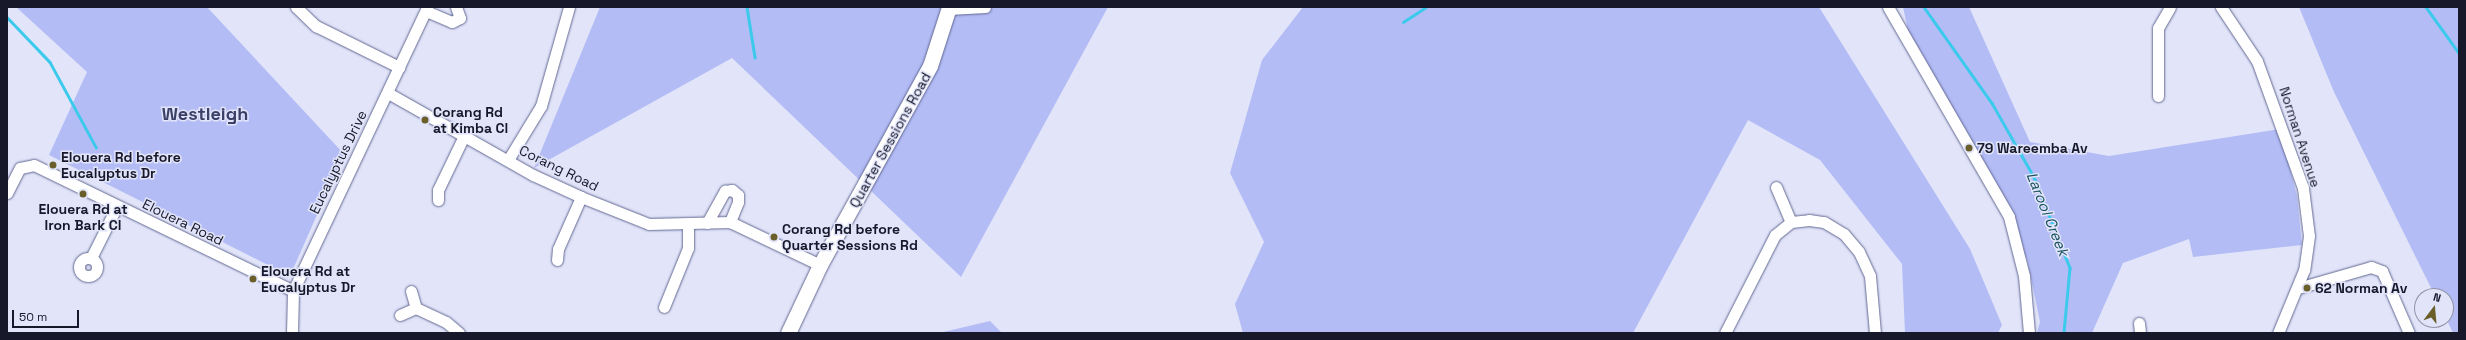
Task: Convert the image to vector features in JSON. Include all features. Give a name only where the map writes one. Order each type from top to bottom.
[{"type":"main road","name":"Quarter Sessions Road","points":[[788,333],[820,265],[930,66],[949,8]]},
{"type":"street","points":[[296,7],[316,26],[399,67]]},
{"type":"street","points":[[426,9],[452,22],[460,18],[461,13],[456,7]]},
{"type":"street","points":[[508,160],[541,106],[570,7]]},
{"type":"street","points":[[949,8],[985,7]]},
{"type":"street","points":[[1888,7],[2009,217],[2024,276],[2028,333]]},
{"type":"street","points":[[2158,96],[2158,28],[2170,7]]},
{"type":"street","name":"Norman Avenue","points":[[2221,7],[2257,61],[2303,188],[2309,236],[2298,288],[2278,333]]},
{"type":"street","name":"Eucalyptus Drive","points":[[292,333],[293,291],[388,93],[426,9]]},
{"type":"street","name":"Corang Road","points":[[388,93],[508,160],[581,197],[649,224],[688,225],[730,222],[820,265]]},
{"type":"street","points":[[438,200],[438,190],[464,136]]},
{"type":"street","name":"Elouera Road","points":[[7,193],[20,168],[34,165],[293,291]]},
{"type":"street","points":[[1776,187],[1790,222]]},
{"type":"street","points":[[707,223],[725,191],[732,190],[738,195],[738,202],[730,222]]},
{"type":"street","points":[[558,260],[558,249],[581,197]]},
{"type":"street","points":[[92,258],[117,206]]},
{"type":"street","points":[[1725,333],[1764,252],[1775,235],[1790,222],[1824,222],[1844,234],[1859,252],[1870,276],[1875,333]]},
{"type":"street","points":[[664,307],[688,248],[688,225]]},
{"type":"street","points":[[2298,288],[2371,267],[2382,271],[2409,333]]},
{"type":"street","points":[[411,291],[416,308],[446,322],[459,333]]},
{"type":"street","points":[[400,315],[416,308]]},
{"type":"shaded area","points":[[16,7],[207,7],[344,154],[290,276],[49,155],[87,72]]},
{"type":"shaded area","points":[[600,7],[1108,7],[961,277],[732,58],[534,168]]},
{"type":"shaded area","points":[[1303,7],[1819,7],[1970,249],[2002,325],[1998,333],[1905,333],[1902,264],[1820,160],[1748,120],[1633,333],[1243,333],[1235,304],[1264,242],[1230,173],[1262,60]]},
{"type":"shaded area","points":[[1903,7],[1969,7],[2030,142],[2109,156],[2280,129],[2297,196],[2302,245],[2193,257],[2189,239],[2123,263],[2092,333],[2037,333],[2040,322],[2027,259],[1913,54]]},
{"type":"shaded area","points":[[2299,7],[2459,7],[2459,333],[2453,333],[2451,328],[2454,328],[2454,288],[2431,288],[2334,92]]},
{"type":"shaded area","points":[[990,321],[1002,333],[939,333]]},
{"type":"waterway","points":[[747,7],[755,57]]},
{"type":"waterway","points":[[1403,22],[1426,7]]},
{"type":"waterway","name":"Larool Creek","points":[[1924,7],[1992,103],[2034,177],[2070,268],[2064,333]]},
{"type":"waterway","points":[[2426,7],[2459,53]]},
{"type":"waterway","points":[[7,17],[50,62],[96,147]]},
{"type":"place","name":"Corang Rd at Kimba Cl","points":[[425,120]]},
{"type":"place","name":"79 Wareemba Av","points":[[1969,148]]},
{"type":"place","name":"Elouera Rd before Eucalyptus Dr","points":[[53,165]]},
{"type":"place","name":"Elouera Rd at Iron Bark Cl","points":[[83,194]]},
{"type":"place","name":"Corang Rd before Quarter Sessions Rd","points":[[774,237]]},
{"type":"place","name":"Elouera Rd at Eucalyptus Dr","points":[[253,279]]},
{"type":"place","name":"62 Norman Av","points":[[2307,288]]},
{"type":"district","name":"Westleigh","points":[[205,114]]}]
